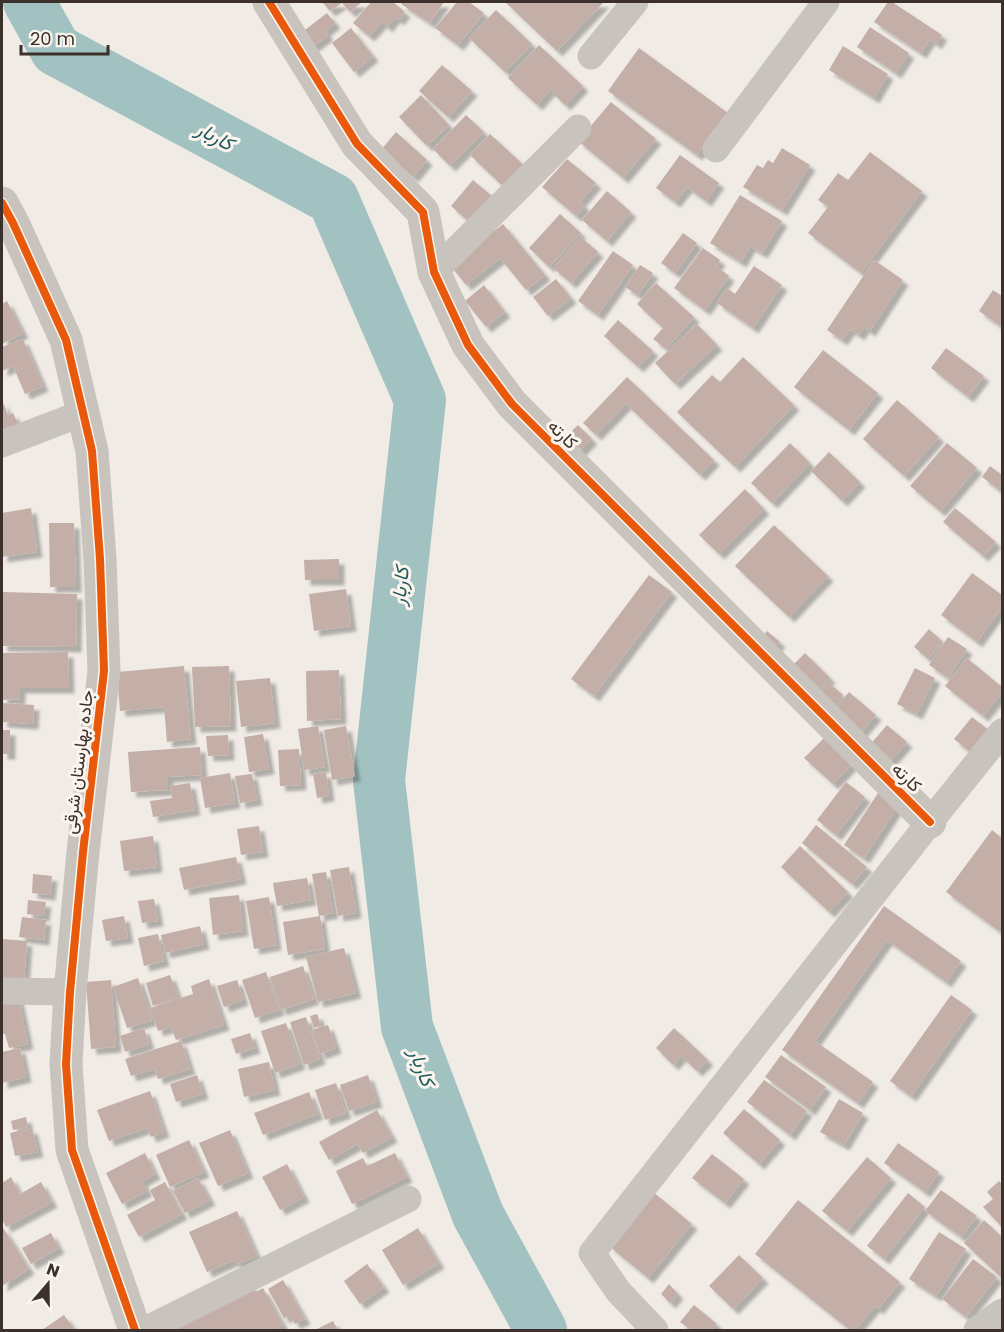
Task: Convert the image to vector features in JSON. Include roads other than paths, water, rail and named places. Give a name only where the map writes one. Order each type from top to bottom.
[{"type":"street","name":"کارته","points":[[269,2],[357,144],[423,212],[434,272],[468,345],[512,404],[930,822]]},
{"type":"street","points":[[591,56],[635,2]]},
{"type":"street","points":[[716,148],[825,2]]},
{"type":"street","points":[[434,272],[578,128]]},
{"type":"street","name":"جاده بهارستان شرقی","points":[[2,203],[66,340],[93,462],[100,559],[104,671],[70,992],[66,1064],[72,1150],[135,1330]]},
{"type":"street","points":[[2,444],[83,413]]},
{"type":"street","points":[[655,1330],[618,1292],[592,1253],[1002,732]]},
{"type":"street","points":[[2,991],[70,992]]},
{"type":"street","points":[[145,1330],[408,1199]]},
{"type":"street","points":[[977,1330],[1002,1312]]},
{"type":"waterway","name":"کاربار","points":[[29,2],[56,50],[333,199],[420,400],[379,780],[407,1027],[478,1215],[541,1330]]}]
